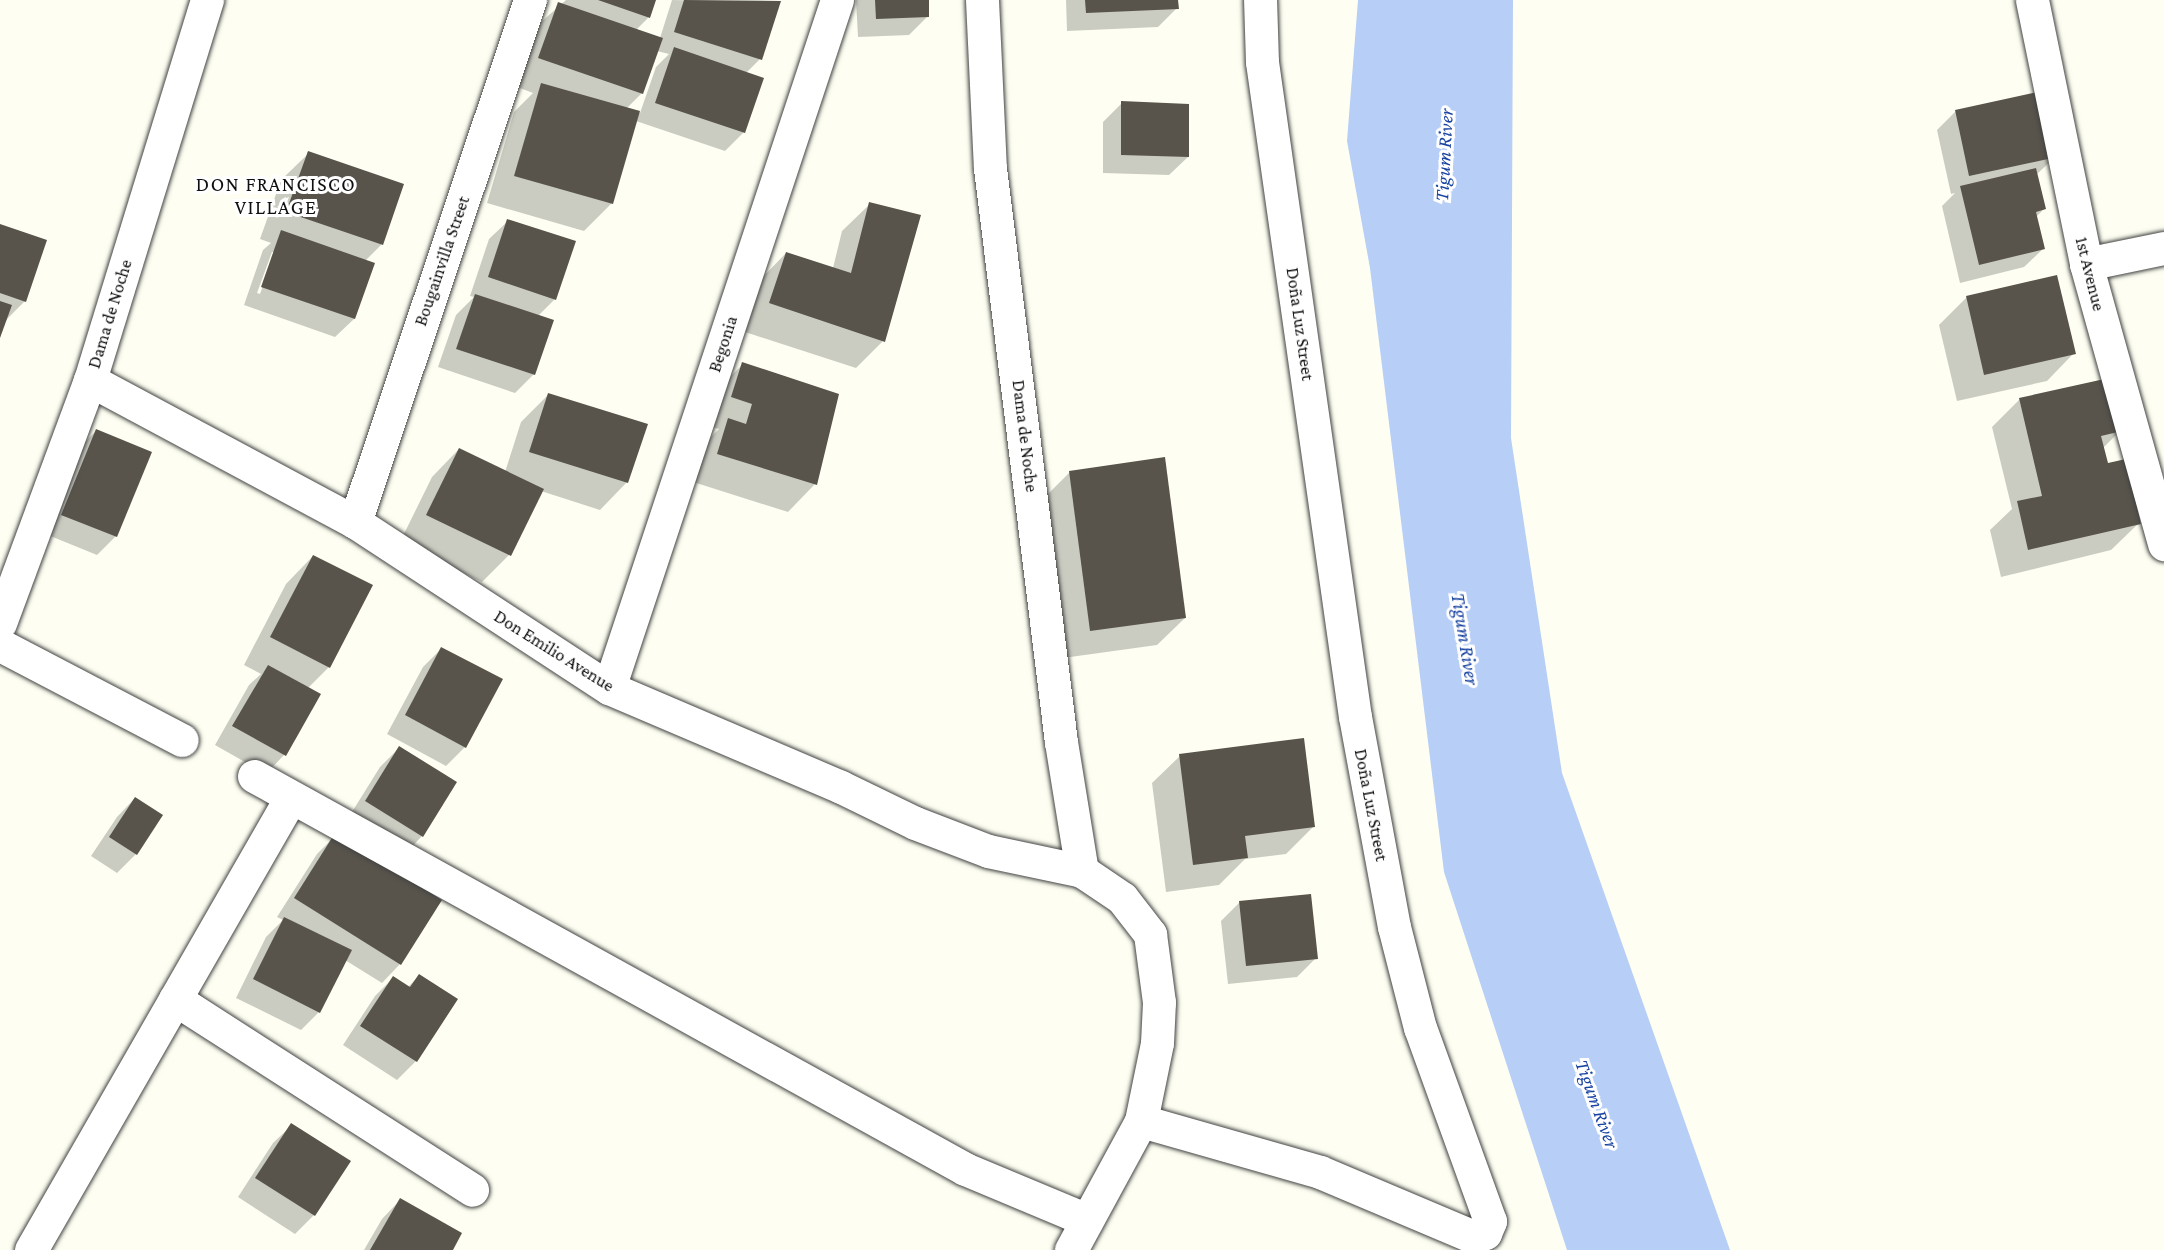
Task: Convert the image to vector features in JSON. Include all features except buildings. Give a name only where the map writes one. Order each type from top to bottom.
[{"type":"street","name":"Dama de Noche","points":[[0,623],[90,380],[207,0]]},
{"type":"street","name":"Bougainvilla Street","points":[[355,522],[530,0]]},
{"type":"street","name":"Begonia","points":[[609,688],[837,0]]},
{"type":"street","name":"Dama de Noche","points":[[982,0],[990,168],[1062,742],[1082,871]]},
{"type":"street","name":"Doña Luz Street","points":[[1141,1121],[1320,1172],[1474,1237],[1485,1233],[1490,1221],[1420,1028],[1394,927],[1355,717],[1262,63],[1260,0]]},
{"type":"street","name":"1st Avenue","points":[[2032,0],[2086,264],[2164,544]]},
{"type":"street","points":[[2086,264],[2164,248]]},
{"type":"street","name":"Don Emilio Avenue","points":[[90,380],[355,522],[609,688],[841,787],[915,823],[988,851],[1082,871]]},
{"type":"street","points":[[0,645],[182,740]]},
{"type":"street","points":[[254,776],[290,799],[965,1169],[1087,1220]]},
{"type":"street","points":[[31,1250],[290,799]]},
{"type":"street","points":[[1071,1250],[1141,1121],[1158,1022],[1150,934],[1122,898],[1082,871]]},
{"type":"street","points":[[175,999],[472,1190]]},
{"type":"water","name":"Tigum River","points":[[1358,0],[1513,0],[1511,438],[1562,773],[1730,1250],[1567,1250],[1444,872],[1370,268],[1347,141]]},
{"type":"district","name":"DON FRANCISCO VILLAGE","points":[[276,196]]}]
